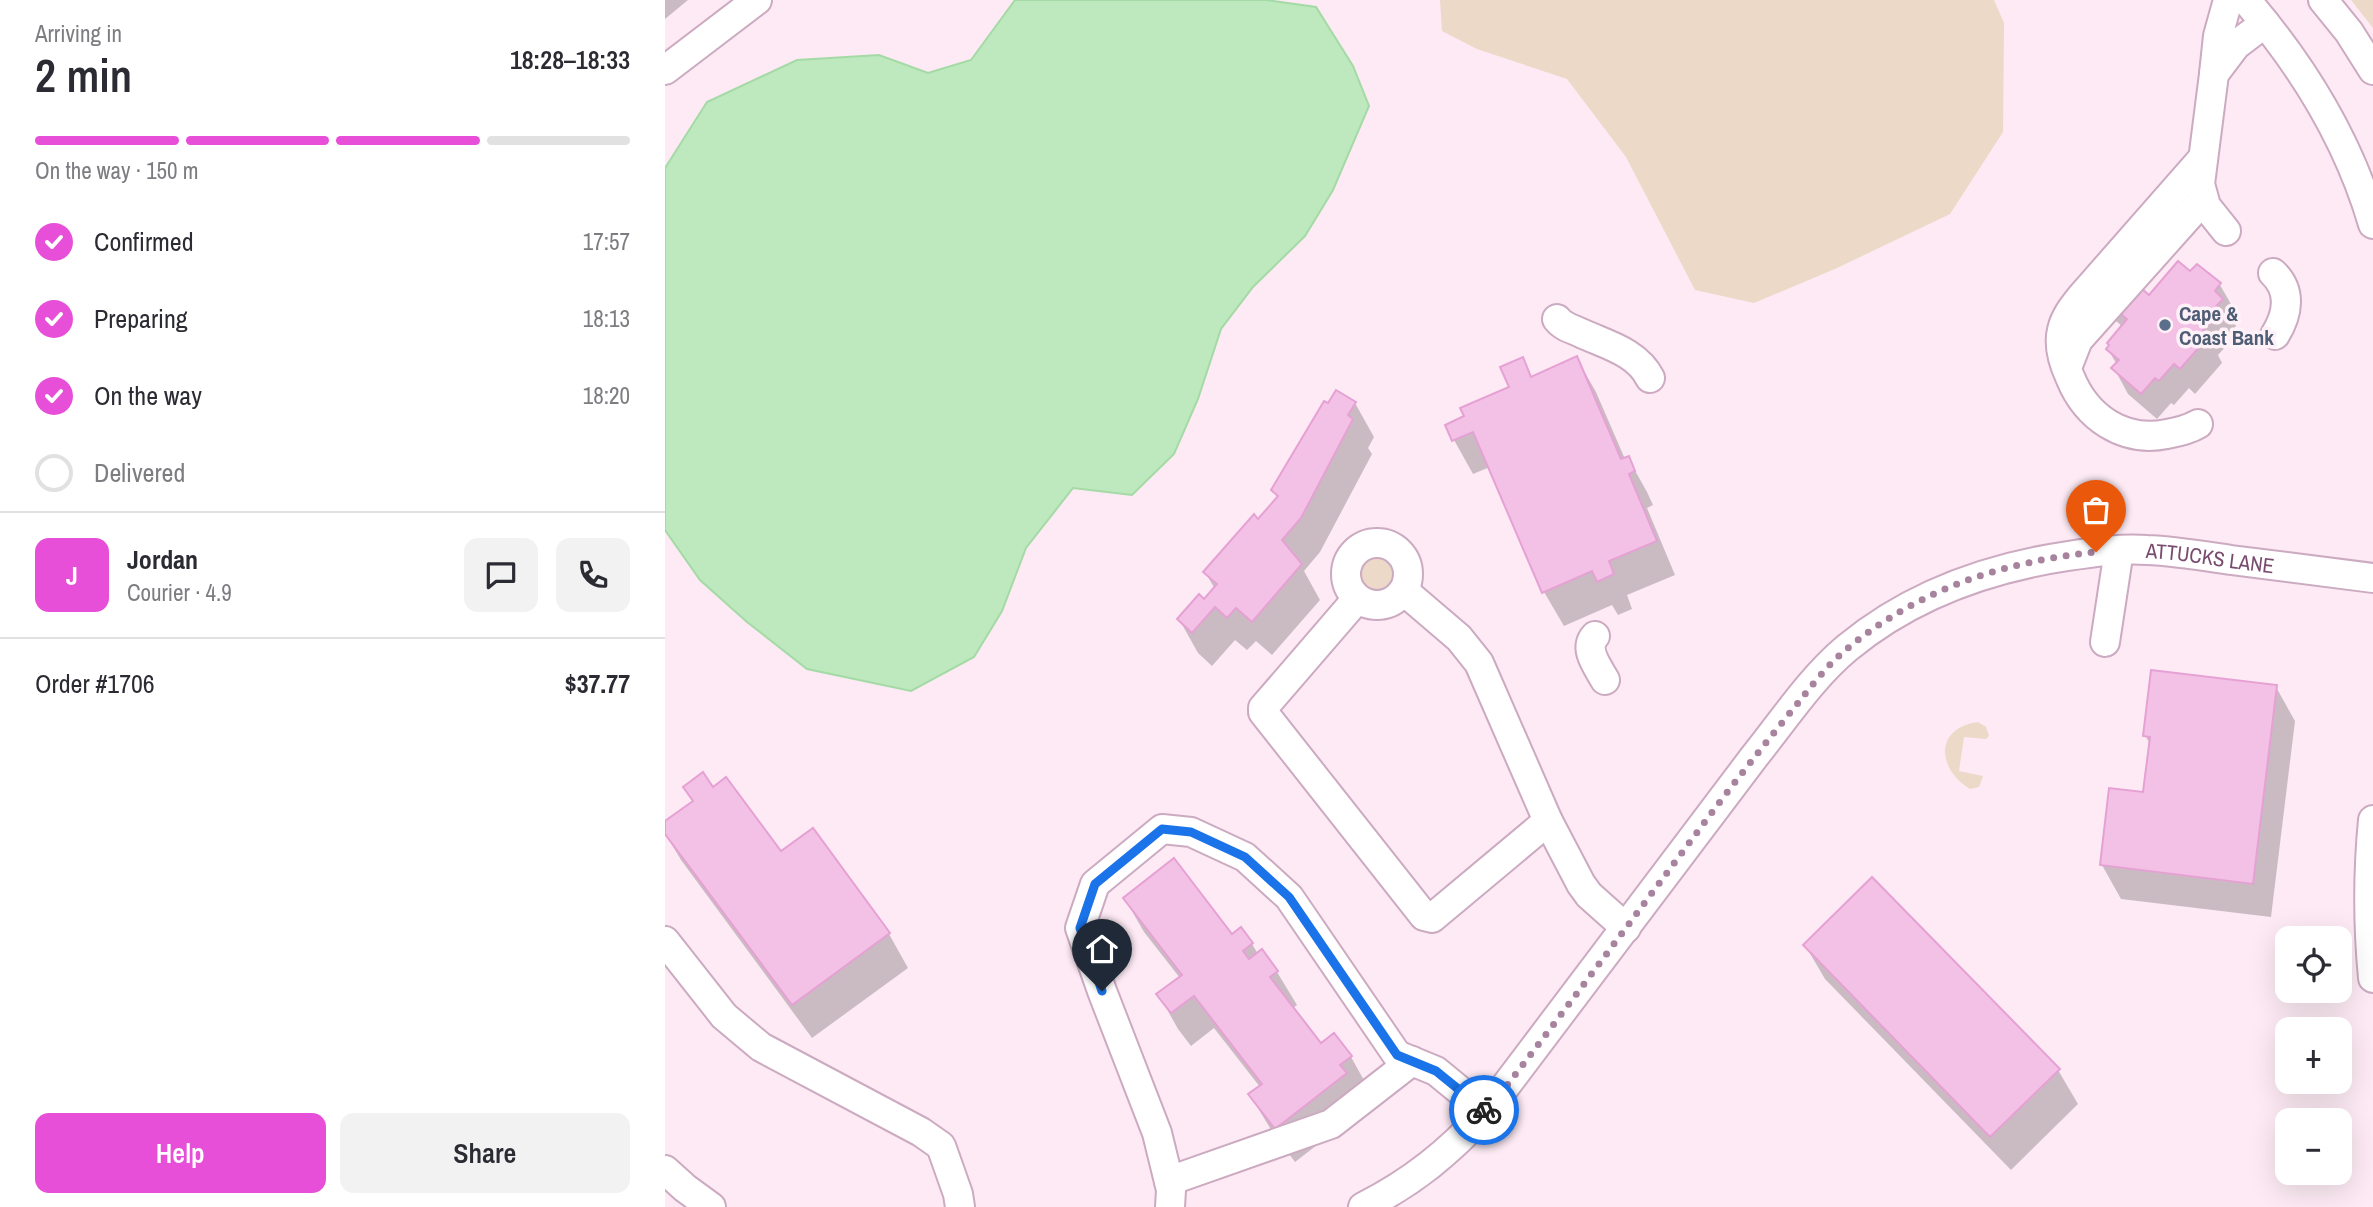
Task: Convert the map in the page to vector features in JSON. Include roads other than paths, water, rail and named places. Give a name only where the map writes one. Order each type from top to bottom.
[{"type":"street","points":[[665,70],[757,0]]},
{"type":"street","points":[[2067,368],[2075,369],[2208,196],[2214,74],[2218,36],[2228,0]]},
{"type":"street","points":[[2246,0],[2265,23],[2326,113],[2351,163],[2373,224]]},
{"type":"street","points":[[2323,0],[2349,32],[2373,70]]},
{"type":"street","points":[[2214,74],[2237,45],[2265,23]]},
{"type":"street","points":[[2198,424],[2186,430],[2158,436],[2139,436],[2104,423],[2088,407],[2067,368],[2062,328],[2081,297],[2208,196]]},
{"type":"street","points":[[2273,273],[2284,286],[2287,301],[2284,318],[2276,335]]},
{"type":"street","points":[[1557,319],[1567,327],[1638,360],[1650,378]]},
{"type":"street","points":[[1370,543],[1391,546],[1406,560],[1409,570],[1404,591],[1389,604],[1379,606],[1357,599],[1347,585],[1345,574],[1352,555],[1370,543]]},
{"type":"street","points":[[2105,642],[2119,550]]},
{"type":"street","name":"ATTUCKS LANE","points":[[1363,1207],[1389,1194],[1441,1157],[1486,1112],[1754,757],[1809,689],[1847,648],[1890,618],[1924,597],[1955,583],[1997,570],[2043,560],[2119,550],[2172,552],[2373,578]]},
{"type":"street","points":[[1404,591],[1459,638],[1479,663],[1548,821],[1581,884],[1589,895],[1626,928]]},
{"type":"street","points":[[1357,599],[1263,708],[1263,712],[1424,916],[1436,916],[1548,821]]},
{"type":"street","points":[[1595,636],[1590,641],[1589,649],[1605,680]]},
{"type":"street","points":[[2373,820],[2370,855],[2373,978]]},
{"type":"street","points":[[1412,1061],[1331,1124],[1170,1194],[1157,1133],[1080,928],[1095,884],[1162,829],[1191,832],[1245,857],[1289,897],[1397,1055],[1412,1061],[1436,1071],[1486,1112]]},
{"type":"street","points":[[665,941],[724,1016],[761,1047],[921,1132],[941,1146],[960,1207]]},
{"type":"street","points":[[665,1170],[711,1207]]},
{"type":"place","name":"Cape & Coast Bank","points":[[2165,325]]}]
